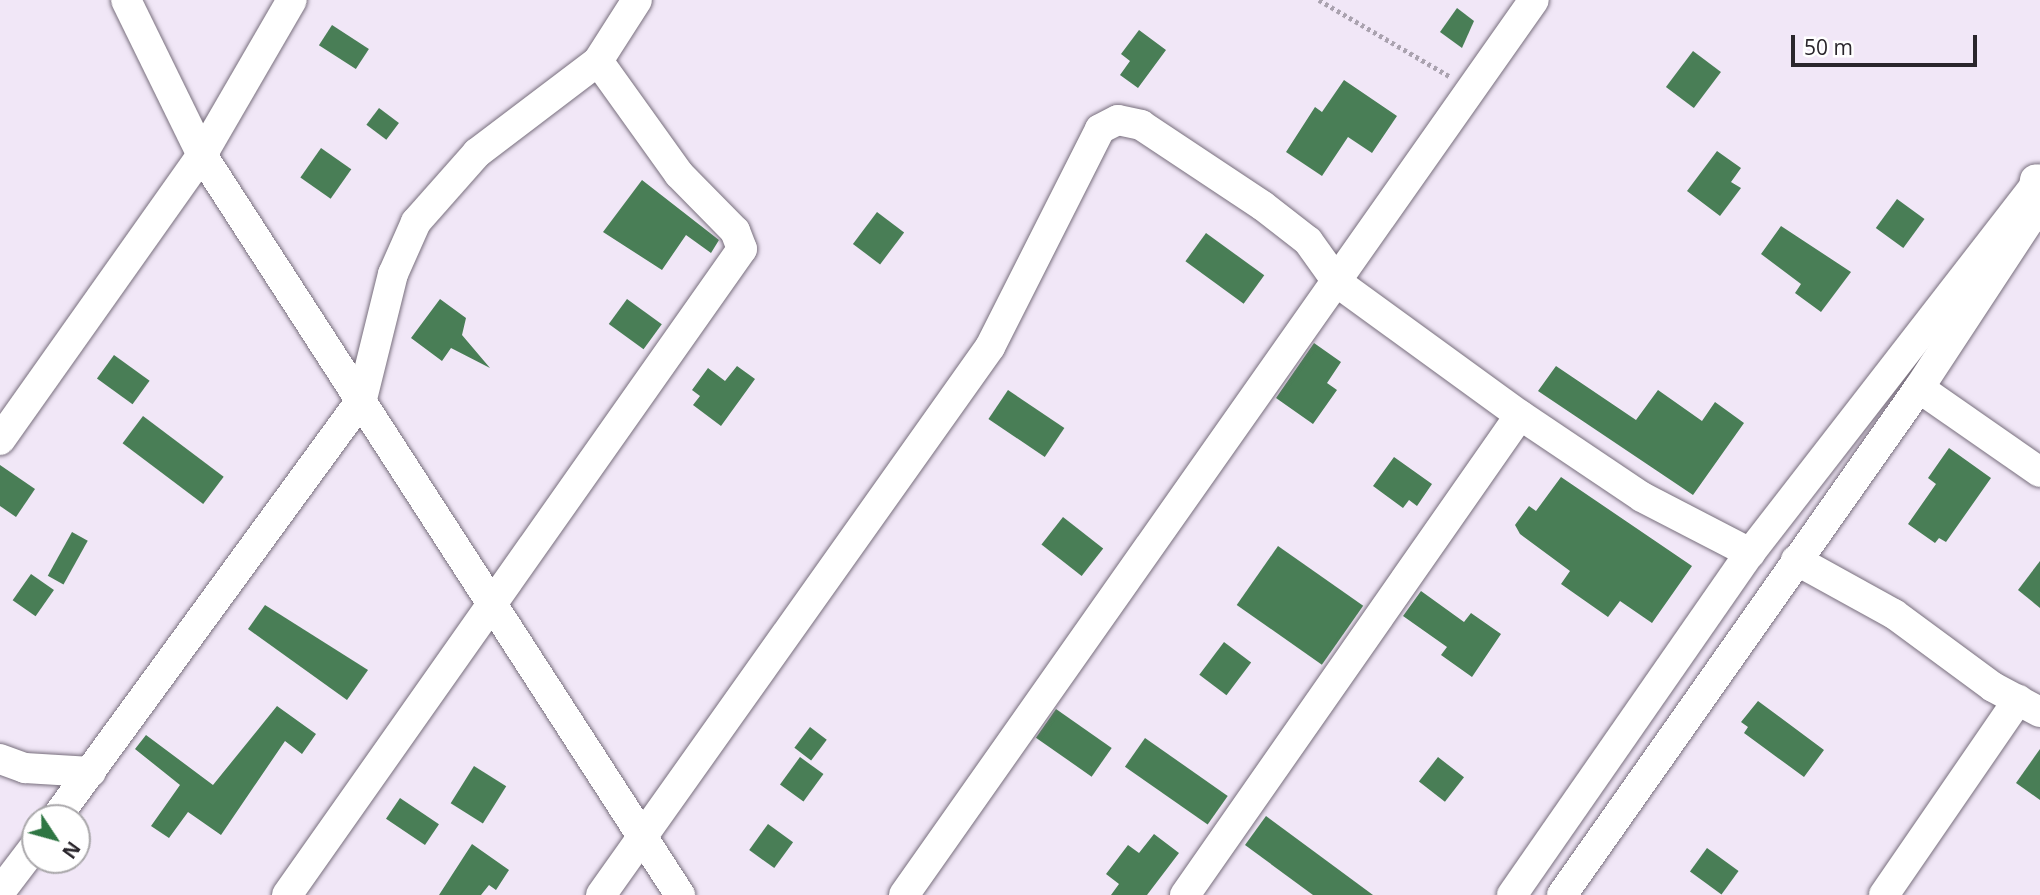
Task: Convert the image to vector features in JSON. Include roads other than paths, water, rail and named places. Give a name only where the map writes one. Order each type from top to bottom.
[{"type":"street","points":[[126,0],[202,155],[362,399],[492,608],[680,895]]},
{"type":"street","points":[[0,440],[202,155],[292,0]]},
{"type":"street","points":[[67,804],[362,399],[393,274],[416,222],[477,153],[598,61],[637,0]]},
{"type":"street","points":[[904,895],[1338,283],[1469,88],[1534,0]]},
{"type":"street","points":[[287,895],[492,608],[742,249],[735,230],[679,174],[598,61]]},
{"type":"street","points":[[600,895],[990,347],[1100,129],[1118,120],[1141,125],[1308,241],[1338,283],[1520,415],[1642,497],[1750,553]]},
{"type":"street","points":[[1562,895],[1919,387],[2028,222],[2039,175]]},
{"type":"street","points":[[1512,895],[1750,553],[2039,175]]},
{"type":"street","points":[[1919,387],[2040,472]]},
{"type":"street","points":[[1185,895],[1520,415]]},
{"type":"street","points":[[1796,560],[1894,614],[2029,706],[1884,895]]},
{"type":"street","points":[[0,759],[25,768],[91,772]]},
{"type":"street","points":[[0,892],[21,864]]}]
